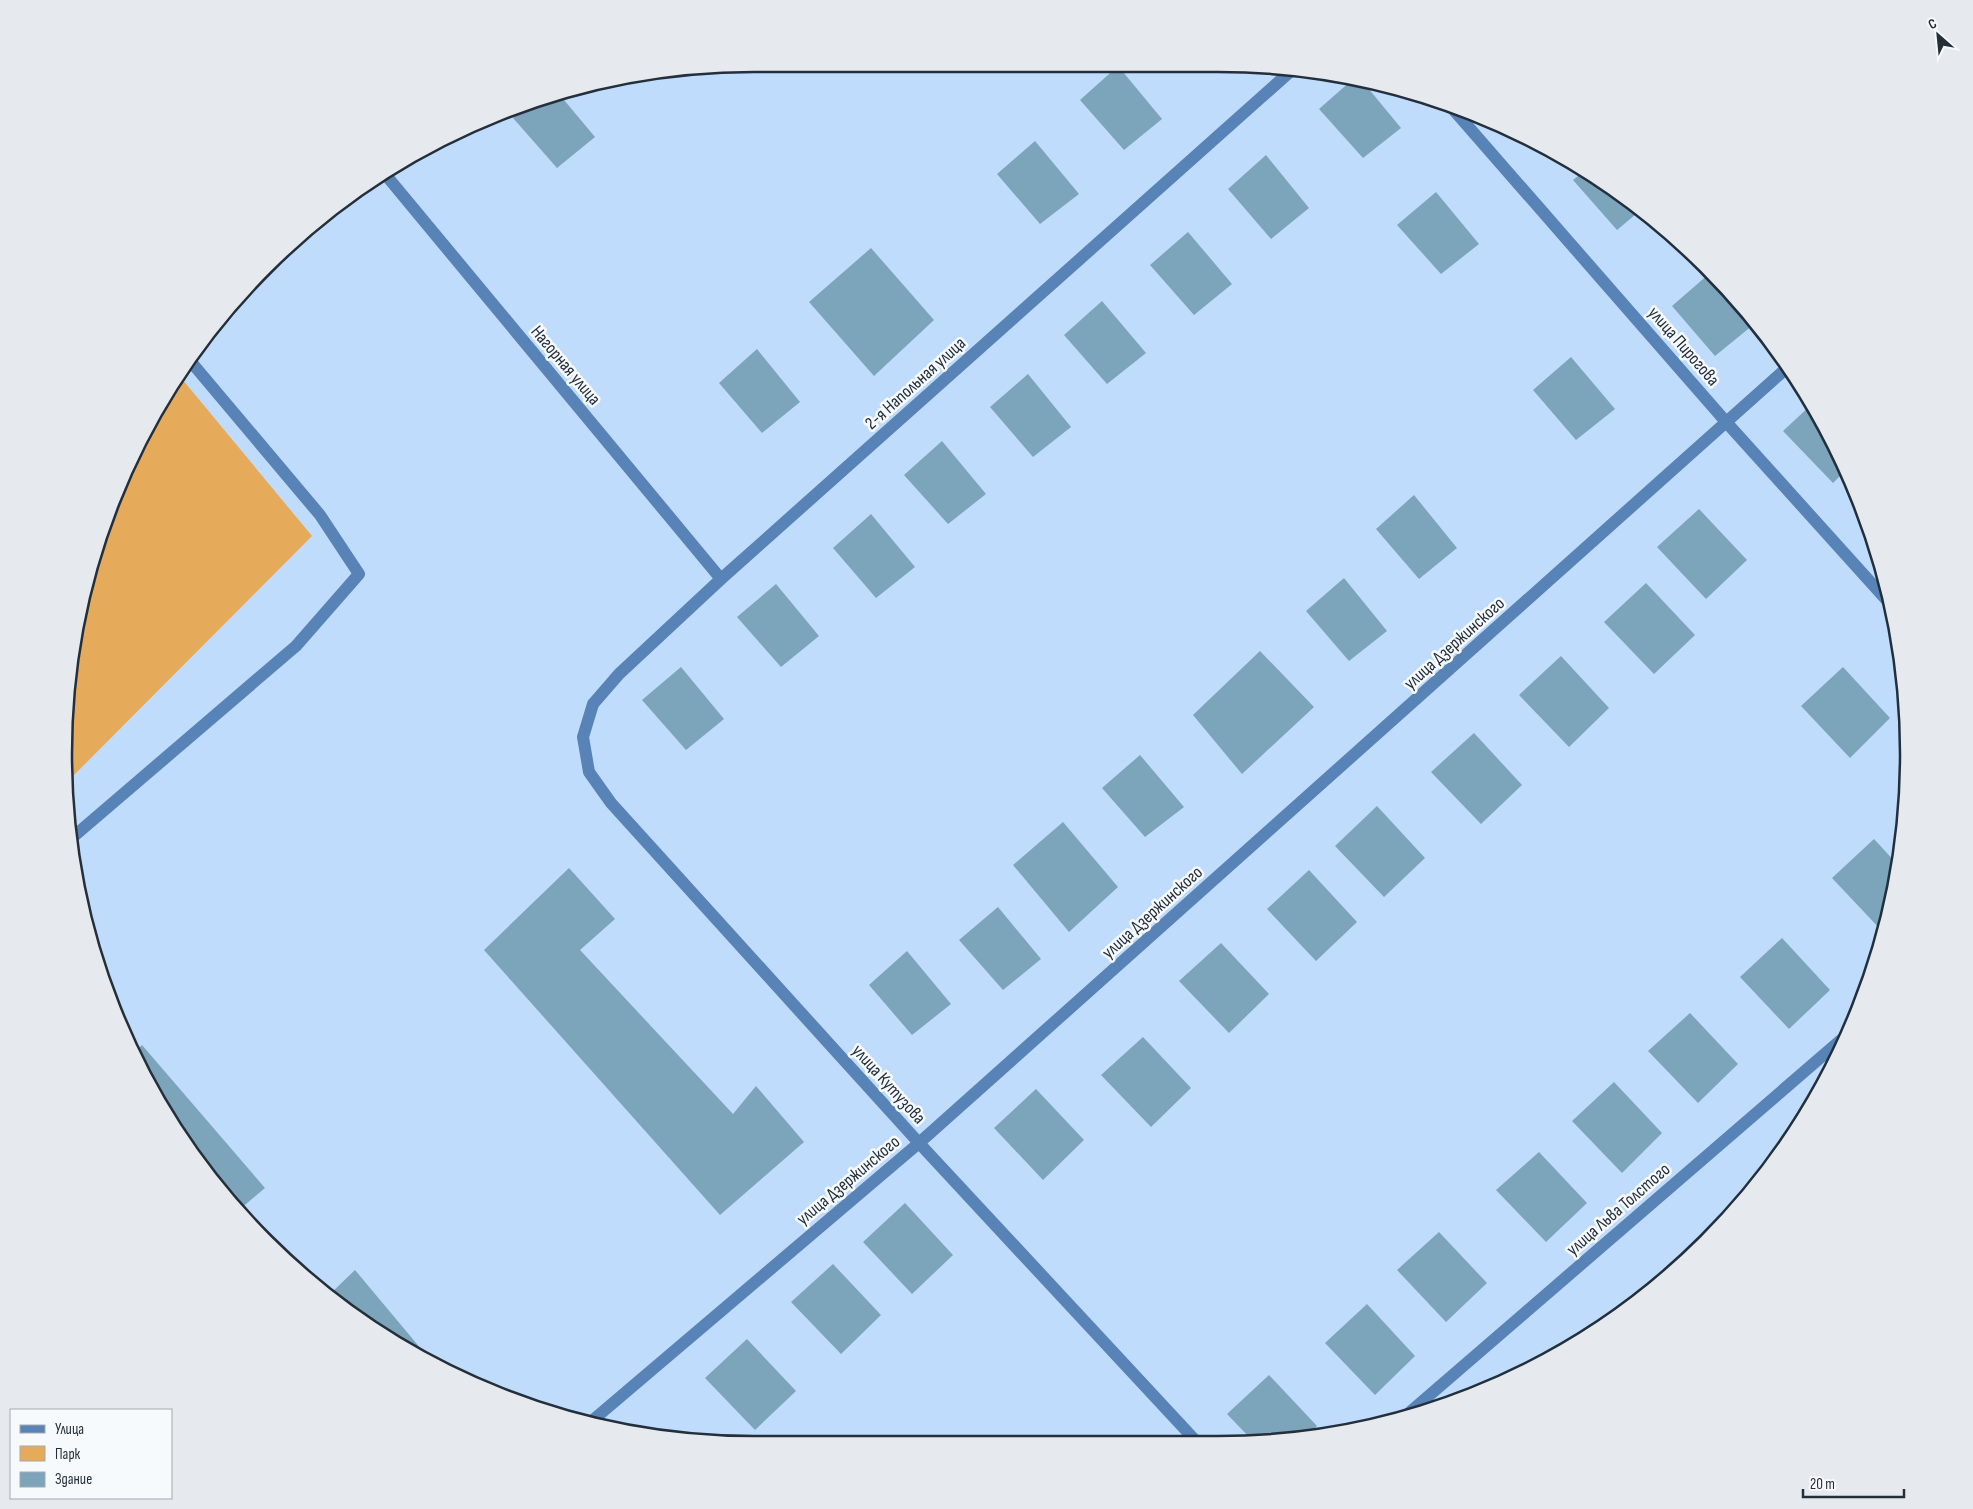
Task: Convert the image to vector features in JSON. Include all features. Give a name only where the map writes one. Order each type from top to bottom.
[{"type":"street","name":"2-я Напольная улица","points":[[583,737],[593,704],[619,674],[721,579],[1285,76]]},
{"type":"street","name":"улица Пирогова","points":[[1460,117],[1727,423],[1881,593]]},
{"type":"street","name":"Нагорная улица","points":[[389,179],[721,579]]},
{"type":"street","points":[[77,834],[296,646],[359,574],[320,515],[194,366]]},
{"type":"street","name":"улица Дзержинского","points":[[596,1417],[919,1143],[1783,372]]},
{"type":"street","name":"улица Кутузова","points":[[583,737],[589,772],[611,803],[919,1143],[1191,1436]]},
{"type":"street","name":"улица Льва Толстого","points":[[1416,1407],[1835,1045]]},
{"type":"green space","points":[[184,381],[312,536],[73,776],[72,754],[78,665],[96,578],[124,494],[164,413]]},
{"type":"building","points":[[1111,72],[1123,72],[1162,119],[1124,150],[1080,100]]},
{"type":"building","points":[[1346,85],[1352,86],[1370,90],[1401,128],[1363,158],[1319,109]]},
{"type":"building","points":[[564,100],[595,137],[557,168],[513,118]]},
{"type":"building","points":[[1035,141],[1079,194],[1040,224],[997,174]]},
{"type":"building","points":[[1266,155],[1309,208],[1271,239],[1228,189]]},
{"type":"building","points":[[1579,176],[1636,214],[1617,230],[1573,180]]},
{"type":"building","points":[[1436,192],[1479,244],[1441,274],[1397,225]]},
{"type":"building","points":[[1188,232],[1232,284],[1194,315],[1150,265]]},
{"type":"building","points":[[871,248],[934,320],[874,376],[809,302]]},
{"type":"building","points":[[1705,277],[1750,327],[1715,356],[1672,306]]},
{"type":"building","points":[[1102,301],[1146,353],[1107,384],[1064,335]]},
{"type":"building","points":[[757,349],[800,402],[762,433],[719,383]]},
{"type":"building","points":[[1571,357],[1615,409],[1576,440],[1533,390]]},
{"type":"building","points":[[1028,374],[1071,427],[1033,457],[990,407]]},
{"type":"building","points":[[1806,409],[1840,476],[1833,483],[1783,431]]},
{"type":"building","points":[[942,441],[986,494],[948,524],[904,475]]},
{"type":"building","points":[[1414,495],[1457,548],[1419,579],[1376,529]]},
{"type":"building","points":[[1699,509],[1747,560],[1706,599],[1657,547]]},
{"type":"building","points":[[871,514],[915,567],[876,598],[833,548]]},
{"type":"building","points":[[1344,578],[1387,631],[1349,661],[1306,611]]},
{"type":"building","points":[[1646,583],[1695,635],[1654,674],[1604,622]]},
{"type":"building","points":[[776,584],[819,636],[781,667],[737,617]]},
{"type":"building","points":[[1260,651],[1314,707],[1242,774],[1193,715]]},
{"type":"building","points":[[1561,656],[1609,708],[1569,747],[1519,695]]},
{"type":"building","points":[[681,667],[724,719],[686,750],[642,700]]},
{"type":"building","points":[[1843,667],[1890,718],[1850,758],[1801,706]]},
{"type":"building","points":[[1474,733],[1522,785],[1481,824],[1431,772]]},
{"type":"building","points":[[1140,755],[1184,807],[1145,837],[1102,788]]},
{"type":"building","points":[[1377,806],[1425,858],[1384,897],[1335,846]]},
{"type":"building","points":[[1063,822],[1118,887],[1069,932],[1013,865]]},
{"type":"building","points":[[1874,839],[1892,859],[1878,927],[1832,878]]},
{"type":"building","points":[[569,868],[615,919],[580,950],[733,1114],[756,1086],[804,1142],[720,1215],[484,950]]},
{"type":"building","points":[[1309,870],[1357,922],[1316,961],[1267,909]]},
{"type":"building","points":[[998,907],[1041,959],[1003,990],[959,940]]},
{"type":"building","points":[[1782,938],[1830,990],[1789,1029],[1740,977]]},
{"type":"building","points":[[1221,943],[1269,994],[1229,1033],[1179,981]]},
{"type":"building","points":[[907,951],[951,1004],[912,1035],[869,985]]},
{"type":"building","points":[[1690,1013],[1738,1064],[1698,1103],[1648,1051]]},
{"type":"building","points":[[1143,1037],[1191,1088],[1151,1127],[1101,1075]]},
{"type":"building","points":[[142,1045],[265,1188],[244,1206],[213,1170],[187,1133],[164,1096],[139,1048]]},
{"type":"building","points":[[1614,1082],[1662,1133],[1622,1173],[1572,1121]]},
{"type":"building","points":[[1036,1089],[1084,1140],[1043,1180],[994,1128]]},
{"type":"building","points":[[1539,1152],[1587,1203],[1546,1242],[1496,1190]]},
{"type":"building","points":[[905,1203],[953,1255],[912,1294],[863,1242]]},
{"type":"building","points":[[1439,1232],[1487,1283],[1446,1322],[1397,1270]]},
{"type":"building","points":[[833,1264],[881,1315],[841,1354],[791,1302]]},
{"type":"building","points":[[355,1270],[422,1349],[376,1322],[333,1291]]},
{"type":"building","points":[[1367,1304],[1415,1356],[1375,1395],[1325,1343]]},
{"type":"building","points":[[747,1339],[796,1391],[755,1430],[705,1378]]},
{"type":"building","points":[[1269,1375],[1317,1426],[1308,1431],[1247,1435],[1227,1414]]}]
